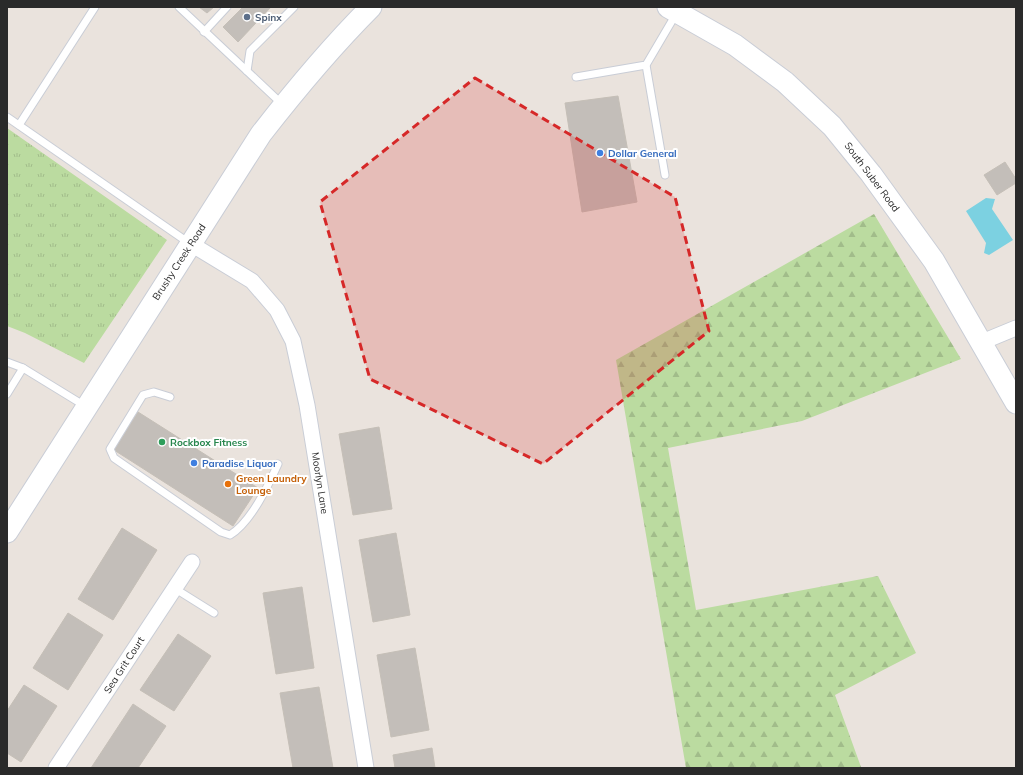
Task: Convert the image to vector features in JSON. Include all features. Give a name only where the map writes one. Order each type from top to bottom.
[{"type":"main road","name":"Brushy Creek Road","points":[[7,532],[261,134],[302,81],[341,37],[371,7]]},
{"type":"main road","name":"South Suber Road","points":[[673,9],[735,45],[785,82],[832,126],[871,174],[934,261],[1016,402]]},
{"type":"street","name":"Moorlyn Lane","points":[[191,244],[252,282],[277,310],[293,341],[307,405],[366,768]]},
{"type":"street","points":[[982,342],[1016,328]]},
{"type":"street","name":"Sea Grit Court","points":[[56,768],[192,562]]},
{"type":"lane","points":[[19,125],[95,7]]},
{"type":"lane","points":[[179,7],[204,32],[284,105]]},
{"type":"lane","points":[[204,32],[227,7]]},
{"type":"lane","points":[[247,71],[250,51],[294,7]]},
{"type":"lane","points":[[665,175],[646,65],[673,9]]},
{"type":"lane","points":[[576,77],[646,65]]},
{"type":"lane","points":[[7,117],[191,244]]},
{"type":"lane","points":[[7,362],[23,368],[87,407]]},
{"type":"lane","points":[[7,394],[23,368]]},
{"type":"lane","points":[[170,397],[154,392],[143,395],[110,449],[114,458],[221,532],[230,535],[239,529],[266,489],[278,464]]},
{"type":"lane","points":[[174,588],[214,613]]},
{"type":"highlighted area","points":[[475,78],[675,197],[709,331],[543,464],[370,379],[320,202]]},
{"type":"green space","points":[[7,128],[167,240],[84,363],[25,333],[7,326]]},
{"type":"green space","points":[[874,214],[961,359],[802,421],[668,448],[696,610],[878,576],[916,653],[835,695],[861,767],[686,768],[616,360]]},
{"type":"water","points":[[986,198],[995,199],[992,209],[1013,240],[989,255],[984,253],[986,243],[966,211]]},
{"type":"building","points":[[199,7],[214,7],[207,13]]},
{"type":"building","name":"Spinx","points":[[243,7],[271,7],[238,42],[223,27]]},
{"type":"building","name":"Dollar General","points":[[618,96],[637,202],[582,212],[565,103]]},
{"type":"building","points":[[1005,162],[1016,179],[1016,183],[997,195],[984,175]]},
{"type":"building","points":[[138,412],[258,488],[233,526],[114,450]]},
{"type":"building","points":[[379,427],[392,509],[353,515],[339,434]]},
{"type":"building","points":[[122,528],[157,550],[113,620],[78,599]]},
{"type":"building","points":[[396,533],[410,615],[373,622],[359,540]]},
{"type":"building","points":[[302,587],[314,668],[276,674],[263,593]]},
{"type":"building","points":[[68,613],[103,635],[68,690],[33,668]]},
{"type":"building","points":[[178,634],[211,656],[174,711],[140,690]]},
{"type":"building","points":[[415,648],[429,730],[391,737],[377,655]]},
{"type":"building","points":[[24,685],[57,706],[21,762],[7,753],[7,711]]},
{"type":"building","points":[[319,687],[333,768],[293,768],[280,693]]},
{"type":"building","points":[[133,704],[166,726],[138,768],[91,768]]},
{"type":"building","points":[[432,748],[435,768],[395,768],[393,755]]},
{"type":"place","name":"Spinx","points":[[247,17]]},
{"type":"place","name":"Dollar General","points":[[600,153]]},
{"type":"place","name":"Rockbox Fitness","points":[[162,442]]},
{"type":"place","name":"Paradise Liquor","points":[[194,463]]},
{"type":"place","name":"Green Laundry Lounge","points":[[228,484]]}]
